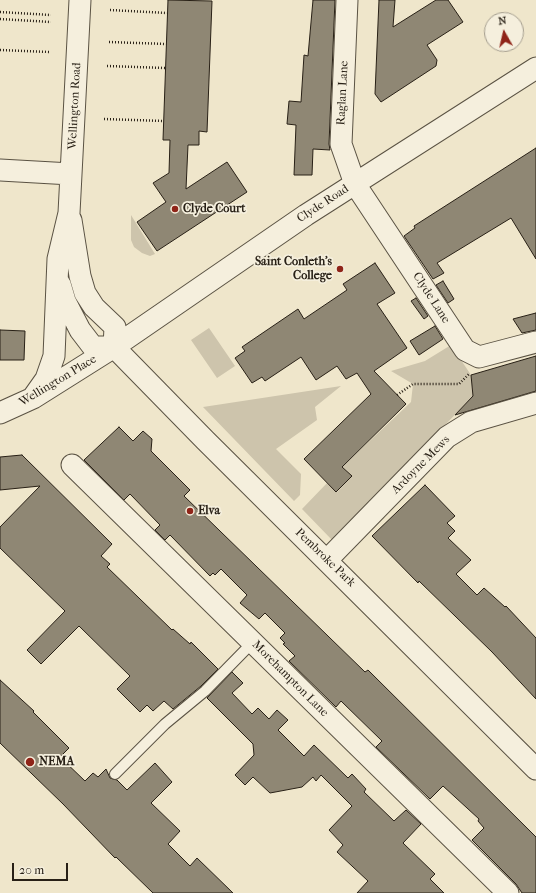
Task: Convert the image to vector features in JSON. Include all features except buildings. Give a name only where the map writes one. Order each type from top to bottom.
[{"type":"street","name":"Wellington Road","points":[[33,398],[46,379],[54,356],[58,259],[69,213],[80,0]]},
{"type":"street","name":"Raglan Lane","points":[[347,0],[341,144],[354,184]]},
{"type":"street","name":"Clyde Road","points":[[114,347],[354,184],[536,68]]},
{"type":"street","points":[[0,170],[71,174]]},
{"type":"street","name":"Clyde Lane","points":[[354,184],[465,350],[479,357],[536,342]]},
{"type":"street","name":"Wellington Road","points":[[57,274],[65,301],[80,330],[93,347],[114,347],[115,328],[94,307],[85,293],[80,276],[69,213]]},
{"type":"street","name":"Wellington Place","points":[[0,413],[33,398],[114,347]]},
{"type":"street","name":"Pembroke Park","points":[[114,347],[205,440],[536,769]]},
{"type":"street","name":"Ardoyne Mews","points":[[327,560],[447,438],[471,422],[536,403]]},
{"type":"street","name":"Morehampton Lane","points":[[72,465],[508,893]]},
{"type":"lane","points":[[115,774],[165,724],[205,691],[253,642]]},
{"type":"path","points":[[110,10],[168,13]]},
{"type":"path","points":[[0,12],[51,15]]},
{"type":"path","points":[[0,19],[51,22]]},
{"type":"path","points":[[109,42],[166,44]]},
{"type":"path","points":[[0,50],[49,52]]},
{"type":"path","points":[[107,66],[165,68]]},
{"type":"path","points":[[104,119],[164,121]]},
{"type":"path","points":[[396,394],[413,384],[459,384],[472,372]]},
{"type":"shaded area","points":[[131,215],[155,254],[150,256],[142,253],[134,247],[131,240]]},
{"type":"shaded area","points":[[209,328],[235,366],[217,378],[191,340]]},
{"type":"shaded area","points":[[451,345],[471,375],[473,396],[333,541],[302,509],[327,483],[337,492],[352,476],[342,467],[411,402],[413,384],[391,371],[425,361]]},
{"type":"shaded area","points":[[341,386],[315,407],[317,420],[276,449],[301,474],[300,495],[294,501],[203,407]]},
{"type":"place","name":"Clyde Court","points":[[175,209]]},
{"type":"place","name":"Saint Conleth's College","points":[[340,269]]},
{"type":"place","name":"Elva","points":[[190,511]]},
{"type":"place","name":"NEMA","points":[[30,762]]}]
